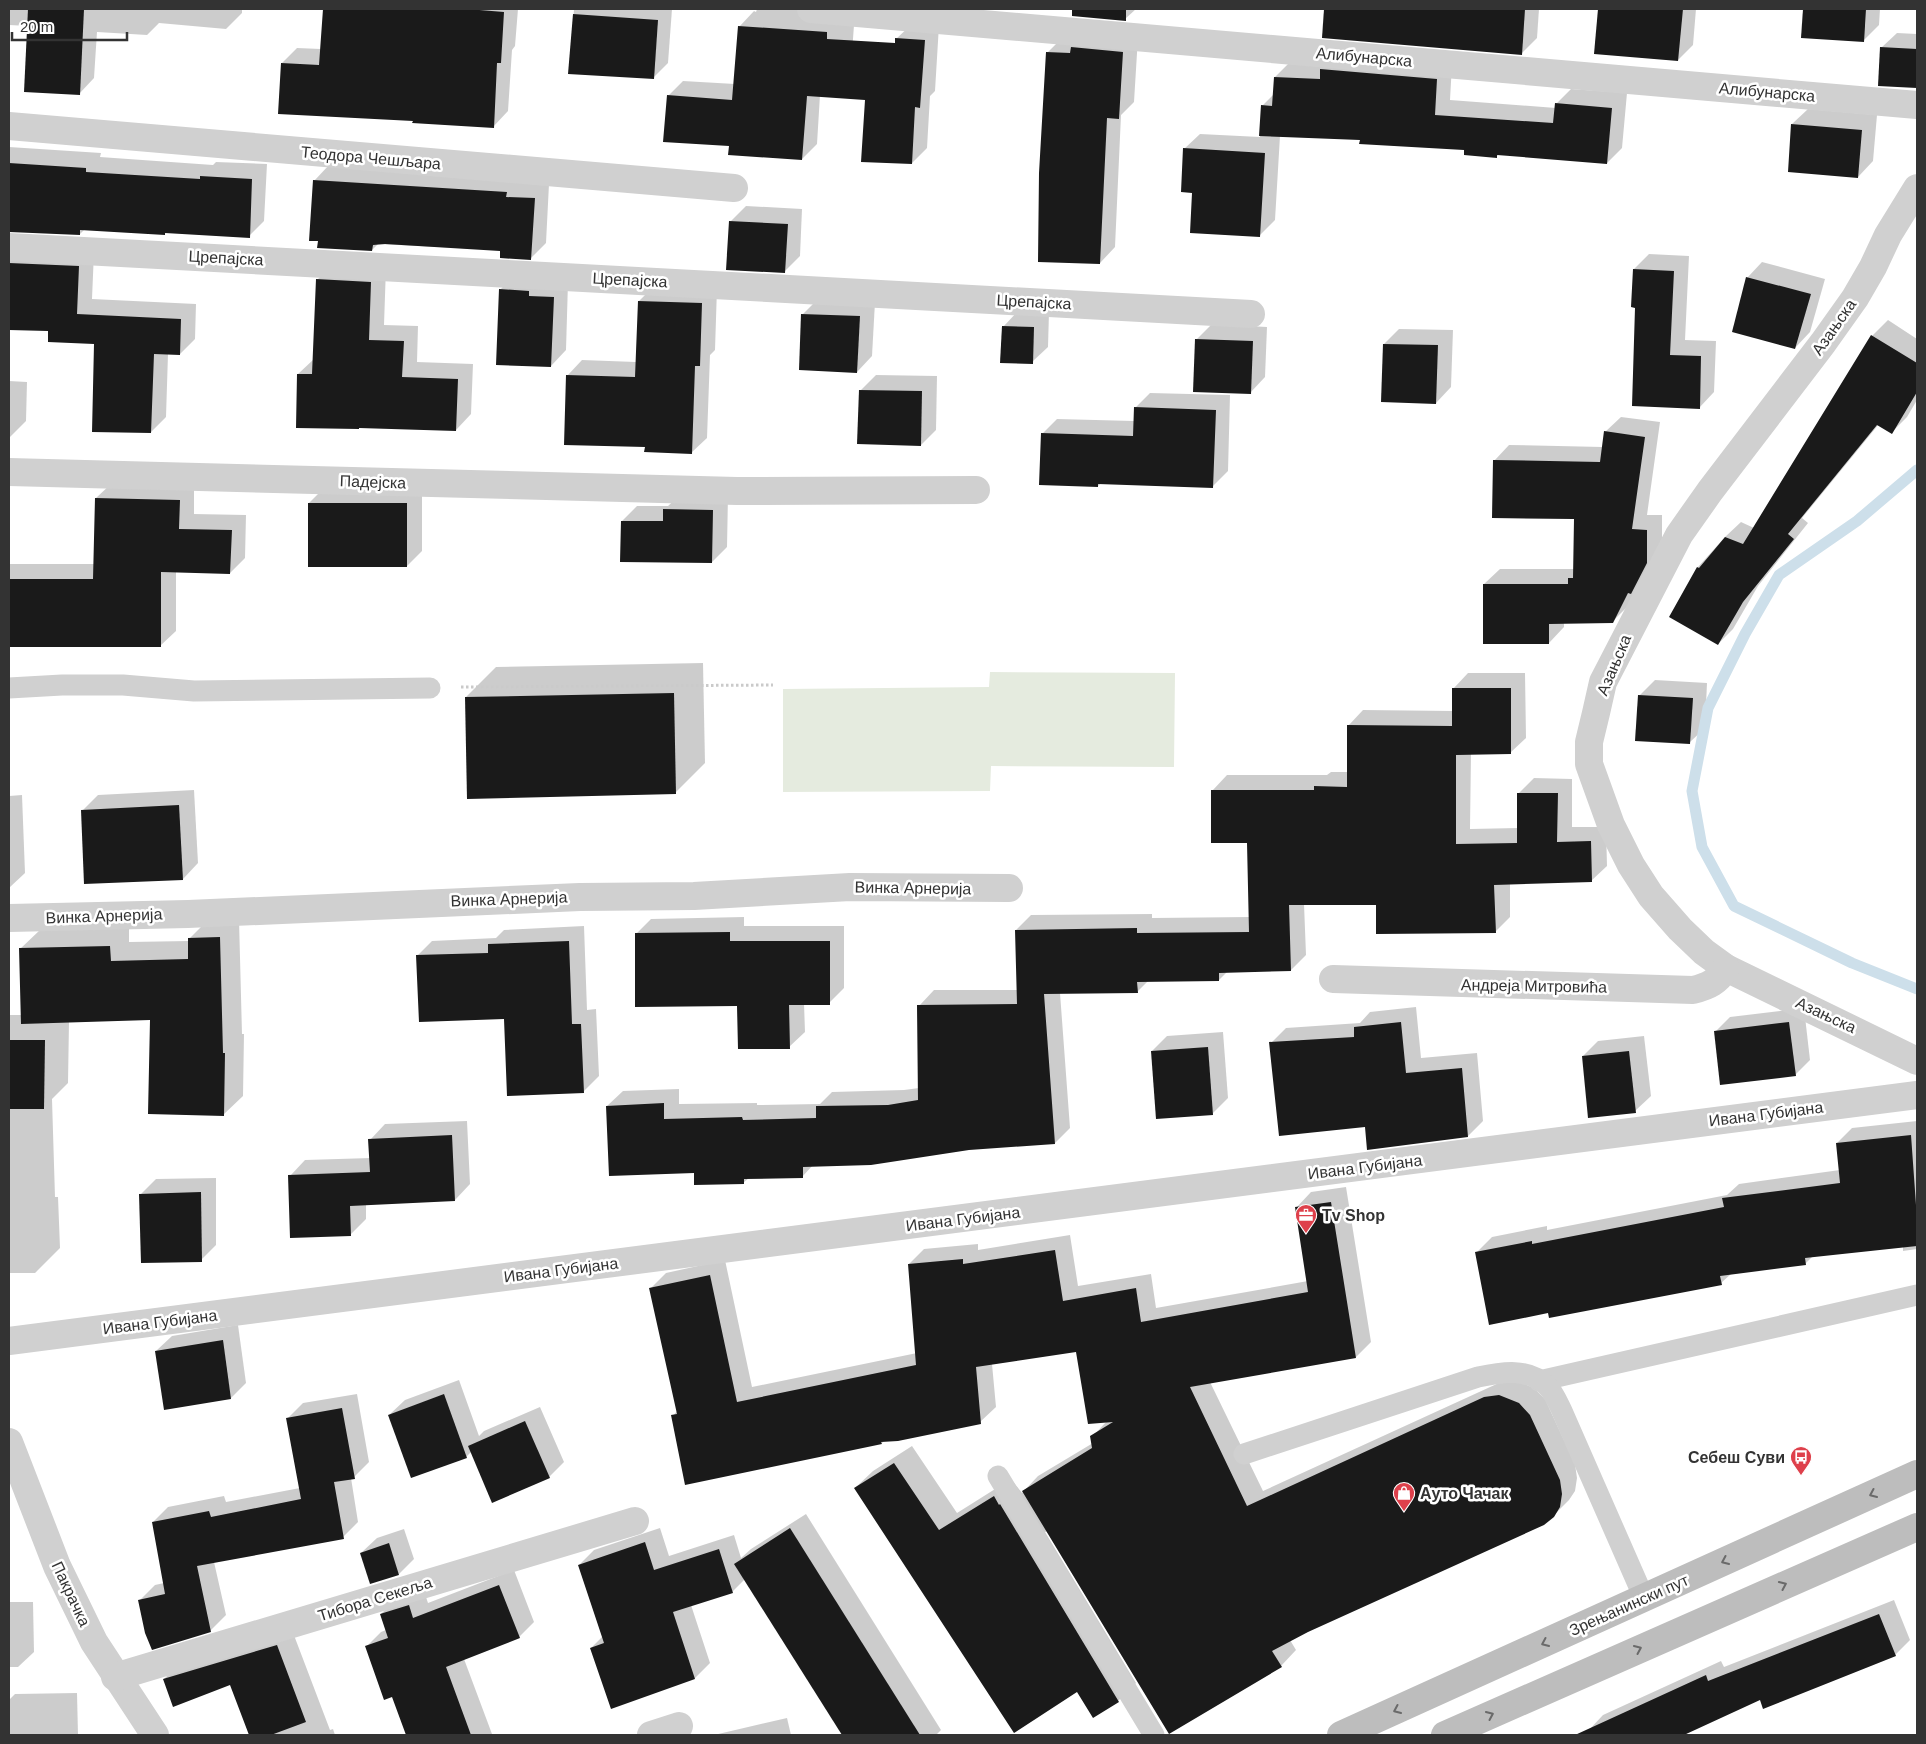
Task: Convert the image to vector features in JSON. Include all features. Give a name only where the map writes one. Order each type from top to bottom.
[{"type":"main road","name":"Зрењанински пут","points":[[1341,1735],[1917,1474]]},
{"type":"main road","points":[[1445,1735],[1690,1625],[1917,1527]]},
{"type":"street","name":"Алибунарска","points":[[811,9],[1917,105]]},
{"type":"street","name":"Теодора Чешљара","points":[[9,126],[734,188]]},
{"type":"street","name":"Азањска","points":[[1917,188],[1888,235],[1873,267],[1855,298],[1679,535],[1603,682],[1589,742],[1589,764],[1596,788],[1611,825],[1631,865],[1651,896],[1680,929],[1704,952],[1726,968],[1917,1061]]},
{"type":"street","name":"Црепајска","points":[[9,247],[1251,314]]},
{"type":"street","name":"Падејска","points":[[9,472],[737,492],[976,490]]},
{"type":"street","name":"Винка Арнерија","points":[[9,918],[188,914],[580,897],[694,896],[850,887],[1009,888]]},
{"type":"street","name":"Андреја Митровића","points":[[1333,979],[1693,990],[1714,983],[1726,968]]},
{"type":"street","name":"Ивана Губијана","points":[[9,1341],[1917,1095]]},
{"type":"street","name":"Пакрачка","points":[[9,1442],[57,1566],[94,1642],[155,1735]]},
{"type":"street","name":"Тибора Секеља","points":[[116,1677],[635,1521]]},
{"type":"street","points":[[651,1735],[679,1726]]},
{"type":"lane","points":[[9,688],[123,684],[194,691],[430,688]]},
{"type":"lane","points":[[1539,1381],[1917,1295]]},
{"type":"lane","points":[[1244,1454],[1478,1377],[1496,1373],[1515,1372],[1533,1376],[1548,1387],[1562,1411],[1644,1598]]},
{"type":"lane","points":[[998,1476],[1154,1735]]},
{"type":"path","points":[[430,688],[773,685]]},
{"type":"shaded area","points":[[990,672],[1175,673],[1174,767],[991,766],[990,791],[783,792],[783,689],[989,687]]},
{"type":"building","points":[[28,9],[84,9],[80,95],[24,92]]},
{"type":"building","points":[[323,9],[467,9],[504,12],[501,63],[497,63],[494,128],[412,123],[413,121],[278,114],[281,63],[319,65]]},
{"type":"building","points":[[1072,9],[1126,9],[1126,21],[1072,16]]},
{"type":"building","points":[[1324,9],[1525,9],[1522,55],[1322,38]]},
{"type":"building","points":[[1598,9],[1683,9],[1678,61],[1594,54]]},
{"type":"building","points":[[1803,9],[1866,9],[1864,42],[1801,38]]},
{"type":"building","points":[[573,14],[658,20],[654,79],[568,74]]},
{"type":"building","points":[[738,26],[827,32],[827,39],[895,43],[895,38],[925,40],[920,108],[915,107],[912,164],[861,162],[865,100],[807,96],[802,160],[728,155],[729,146],[663,142],[667,95],[732,100]]},
{"type":"building","points":[[1071,47],[1123,52],[1119,119],[1107,118],[1100,264],[1038,262],[1039,173],[1046,52],[1070,53]]},
{"type":"building","points":[[1880,47],[1917,49],[1917,88],[1878,86]]},
{"type":"building","points":[[1320,69],[1437,79],[1435,115],[1553,123],[1555,103],[1612,108],[1607,164],[1497,155],[1497,158],[1464,155],[1464,150],[1359,144],[1360,140],[1259,136],[1261,105],[1272,106],[1274,77],[1320,79]]},
{"type":"building","points":[[1791,124],[1862,130],[1858,178],[1788,172]]},
{"type":"building","points":[[1183,148],[1265,153],[1260,237],[1190,233],[1192,193],[1181,192]]},
{"type":"building","points":[[9,163],[86,168],[86,172],[200,179],[200,176],[252,179],[250,238],[80,230],[80,235],[9,232]]},
{"type":"building","points":[[313,180],[507,192],[506,197],[535,198],[531,260],[500,258],[500,251],[385,244],[373,245],[372,251],[317,248],[318,241],[309,241]]},
{"type":"building","points":[[729,221],[788,224],[785,273],[726,270]]},
{"type":"building","points":[[9,263],[79,266],[77,314],[181,319],[180,355],[154,354],[151,433],[92,432],[94,344],[48,342],[48,331],[9,330]]},
{"type":"building","points":[[1633,269],[1674,271],[1670,355],[1701,356],[1700,409],[1632,406],[1635,308],[1631,307]]},
{"type":"building","points":[[1746,277],[1811,294],[1795,349],[1732,332]]},
{"type":"building","points":[[316,279],[371,282],[369,340],[404,341],[402,377],[458,379],[456,431],[296,428],[297,374],[312,374]]},
{"type":"building","points":[[499,289],[529,291],[529,296],[554,297],[551,367],[496,365]]},
{"type":"building","points":[[638,301],[702,303],[700,366],[695,366],[692,454],[644,452],[645,447],[564,445],[566,375],[635,377]]},
{"type":"building","points":[[801,314],[860,316],[857,373],[799,370]]},
{"type":"building","points":[[1002,326],[1034,327],[1033,364],[1000,363]]},
{"type":"building","points":[[1871,335],[1917,363],[1917,392],[1892,434],[1877,425],[1788,534],[1794,539],[1743,602],[1718,645],[1669,617],[1697,567],[1699,568],[1725,537],[1743,544]]},
{"type":"building","points":[[1195,339],[1253,341],[1251,394],[1193,392]]},
{"type":"building","points":[[1383,344],[1438,345],[1436,404],[1381,402]]},
{"type":"building","points":[[859,390],[922,391],[921,446],[857,444]]},
{"type":"building","points":[[1134,407],[1216,410],[1213,488],[1098,484],[1098,487],[1039,485],[1041,433],[1133,436]]},
{"type":"building","points":[[1604,431],[1645,437],[1632,529],[1647,530],[1647,563],[1631,594],[1628,593],[1613,623],[1549,624],[1549,644],[1483,644],[1483,584],[1568,584],[1568,578],[1573,578],[1574,519],[1492,518],[1493,460],[1600,462]]},
{"type":"building","points":[[95,498],[180,500],[179,529],[232,530],[230,574],[161,572],[161,647],[9,647],[9,579],[93,579]]},
{"type":"building","points":[[308,503],[407,503],[407,567],[308,567]]},
{"type":"building","points":[[663,509],[713,510],[712,563],[620,562],[621,521],[663,521]]},
{"type":"building","points":[[1452,688],[1511,688],[1511,754],[1456,755],[1456,844],[1517,843],[1517,793],[1558,793],[1557,842],[1591,841],[1592,882],[1494,885],[1496,933],[1376,934],[1376,905],[1289,905],[1291,971],[1219,973],[1219,981],[1137,982],[1138,993],[1044,994],[1055,1144],[969,1150],[871,1165],[803,1167],[803,1178],[744,1179],[744,1184],[694,1185],[694,1173],[609,1176],[606,1106],[664,1103],[664,1119],[742,1117],[743,1120],[816,1118],[816,1106],[888,1105],[918,1100],[917,1005],[1017,1004],[1015,930],[1137,928],[1137,933],[1249,932],[1247,843],[1211,843],[1211,790],[1314,790],[1314,786],[1347,787],[1347,725],[1452,726]]},
{"type":"building","points":[[674,693],[676,794],[467,799],[465,697]]},
{"type":"building","points":[[1638,695],[1693,698],[1690,744],[1635,741]]},
{"type":"building","points":[[179,805],[183,880],[84,884],[81,810]]},
{"type":"building","points":[[730,932],[730,941],[830,941],[830,1005],[789,1005],[790,1049],[738,1049],[737,1006],[635,1007],[635,933]]},
{"type":"building","points":[[220,937],[223,1053],[225,1053],[224,1116],[148,1114],[150,1020],[21,1024],[19,948],[110,946],[111,961],[188,959],[188,938]]},
{"type":"building","points":[[569,941],[572,1024],[581,1024],[584,1093],[507,1096],[504,1019],[419,1022],[416,955],[488,953],[488,944]]},
{"type":"building","points":[[1401,1022],[1406,1073],[1462,1068],[1468,1137],[1367,1150],[1365,1127],[1279,1136],[1269,1042],[1354,1037],[1354,1027]]},
{"type":"building","points":[[1789,1022],[1796,1076],[1720,1085],[1714,1031]]},
{"type":"building","points":[[9,1040],[45,1040],[44,1109],[9,1109]]},
{"type":"building","points":[[1208,1047],[1213,1115],[1156,1119],[1151,1051]]},
{"type":"building","points":[[1629,1051],[1636,1113],[1588,1118],[1582,1056]]},
{"type":"building","points":[[452,1135],[455,1201],[350,1206],[351,1236],[290,1238],[288,1175],[370,1172],[368,1139]]},
{"type":"building","points":[[1911,1135],[1917,1246],[1805,1258],[1806,1265],[1720,1276],[1722,1285],[1549,1318],[1548,1313],[1489,1325],[1475,1252],[1532,1241],[1532,1244],[1724,1207],[1722,1198],[1840,1183],[1836,1143]]},
{"type":"building","points":[[201,1192],[202,1262],[141,1263],[139,1194]]},
{"type":"building","points":[[1331,1202],[1356,1358],[1190,1387],[1247,1506],[1484,1397],[1499,1395],[1519,1403],[1530,1415],[1560,1480],[1562,1494],[1560,1507],[1554,1517],[1544,1525],[1308,1632],[1272,1651],[1282,1667],[1169,1734],[1022,1491],[1092,1448],[1090,1436],[1113,1422],[1088,1424],[1076,1352],[976,1367],[981,1424],[898,1441],[881,1442],[882,1444],[685,1485],[671,1415],[677,1414],[649,1288],[710,1275],[737,1402],[916,1365],[908,1264],[963,1259],[963,1264],[1055,1250],[1063,1301],[1136,1288],[1141,1322],[1308,1292],[1295,1207]]},
{"type":"building","points":[[223,1340],[231,1399],[164,1410],[155,1351]]},
{"type":"building","points":[[444,1394],[467,1458],[411,1478],[388,1415]]},
{"type":"building","points":[[342,1408],[355,1479],[334,1482],[344,1539],[197,1566],[211,1632],[152,1650],[145,1633],[138,1600],[165,1594],[152,1522],[209,1511],[211,1517],[301,1499],[286,1418]]},
{"type":"building","points":[[525,1421],[550,1478],[492,1503],[468,1446]]},
{"type":"building","points":[[894,1463],[939,1530],[994,1496],[1119,1702],[1093,1718],[1077,1692],[1014,1733],[854,1488]]},
{"type":"building","points":[[790,1528],[920,1735],[842,1735],[734,1564]]},
{"type":"building","points":[[645,1542],[654,1570],[719,1549],[733,1593],[673,1612],[695,1679],[611,1709],[590,1648],[604,1643],[578,1565]]},
{"type":"building","points":[[389,1543],[399,1575],[370,1584],[360,1553]]},
{"type":"building","points":[[499,1585],[520,1638],[446,1667],[471,1735],[406,1735],[392,1697],[384,1700],[365,1646],[388,1638],[380,1614],[409,1605],[413,1618]]},
{"type":"building","points":[[1879,1614],[1896,1656],[1763,1709],[1760,1700],[1684,1735],[1575,1735],[1706,1675],[1708,1681]]},
{"type":"building","points":[[277,1645],[306,1722],[271,1735],[249,1735],[230,1685],[173,1707],[163,1679]]},
{"type":"waterway","points":[[1917,470],[1857,521],[1779,575],[1745,634],[1708,708],[1692,791],[1702,847],[1734,906],[1852,963],[1917,989]]},
{"type":"place","name":"Tv Shop","points":[[1306,1234]]},
{"type":"place","name":"Себеш Суви","points":[[1801,1476]]},
{"type":"place","name":"Ауто Чачак","points":[[1404,1512]]}]
